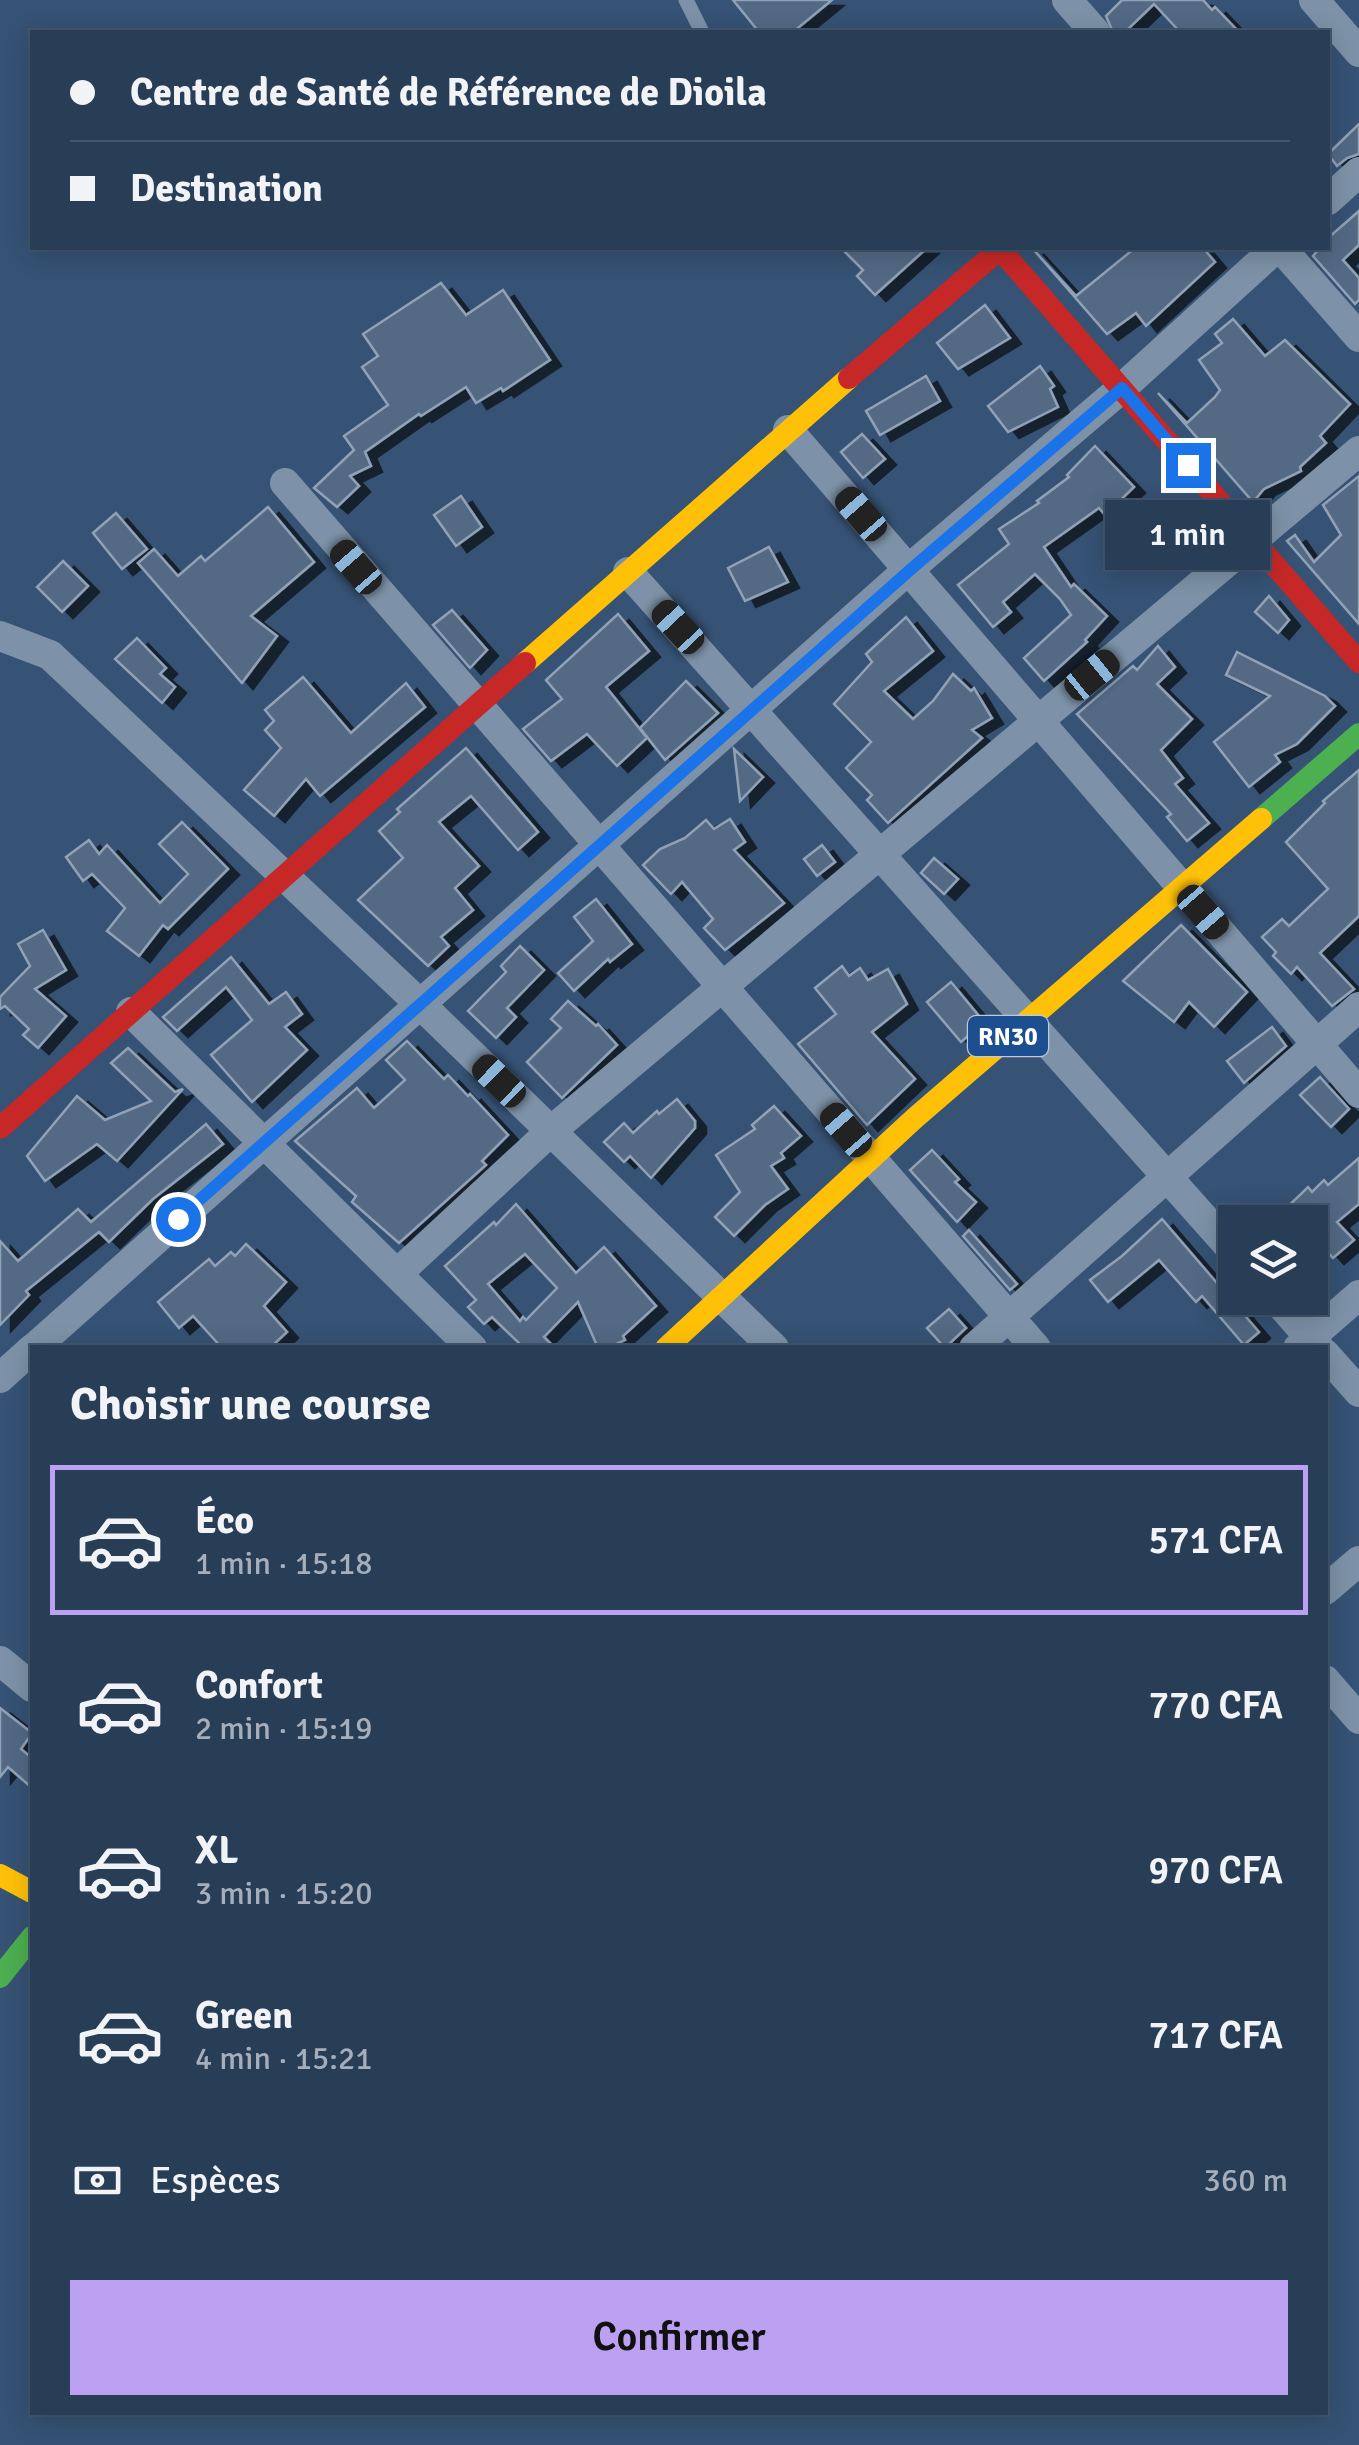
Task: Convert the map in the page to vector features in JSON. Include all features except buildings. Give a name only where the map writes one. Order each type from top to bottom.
[{"type":"street","points":[[1314,0],[1359,52]]},
{"type":"street","points":[[1070,1],[1093,30]]},
{"type":"street","points":[[1330,198],[1359,172]]},
{"type":"street","points":[[0,1128],[788,430],[999,250]]},
{"type":"street","points":[[1001,250],[1359,662]]},
{"type":"street","points":[[36,1345],[1276,250]]},
{"type":"street","points":[[1280,250],[1359,338]]},
{"type":"street","points":[[788,430],[1359,1093]]},
{"type":"street","points":[[398,1273],[552,1132],[1359,451]]},
{"type":"street","points":[[284,483],[1033,1345]]},
{"type":"street","points":[[628,572],[1218,1234]]},
{"type":"street","points":[[0,636],[50,655],[420,1004],[771,1345]]},
{"type":"street","name":"RN30","points":[[669,1345],[1027,1019],[1359,734]]},
{"type":"street","points":[[977,1345],[1359,1007]]},
{"type":"street","points":[[131,1012],[469,1345]]},
{"type":"street","points":[[1315,1345],[1359,1295]]},
{"type":"street","points":[[1288,1315],[1311,1345]]},
{"type":"street","points":[[0,1378],[30,1351]]},
{"type":"street","points":[[1328,1362],[1359,1392]]},
{"type":"street","points":[[1328,1587],[1359,1561]]},
{"type":"street","points":[[0,1661],[30,1685]]},
{"type":"street","points":[[1328,1683],[1359,1719]]},
{"type":"street","points":[[0,1875],[30,1891]]},
{"type":"street","points":[[0,1976],[30,1940]]},
{"type":"lane","points":[[686,0],[700,30]]},
{"type":"traffic: fast","points":[[1261,819],[1359,734]]},
{"type":"traffic: fast","points":[[0,1977],[30,1940]]},
{"type":"traffic: slow","points":[[525,663],[849,378]]},
{"type":"traffic: slow","points":[[669,1345],[915,1118],[1261,819]]},
{"type":"traffic: slow","points":[[0,1875],[30,1891]]},
{"type":"traffic: jam","points":[[849,378],[999,250]]},
{"type":"traffic: jam","points":[[1001,250],[1359,662]]},
{"type":"traffic: jam","points":[[0,1128],[525,663]]},
{"type":"route","points":[[178,1219],[910,570],[1122,388],[1188,465]]}]
